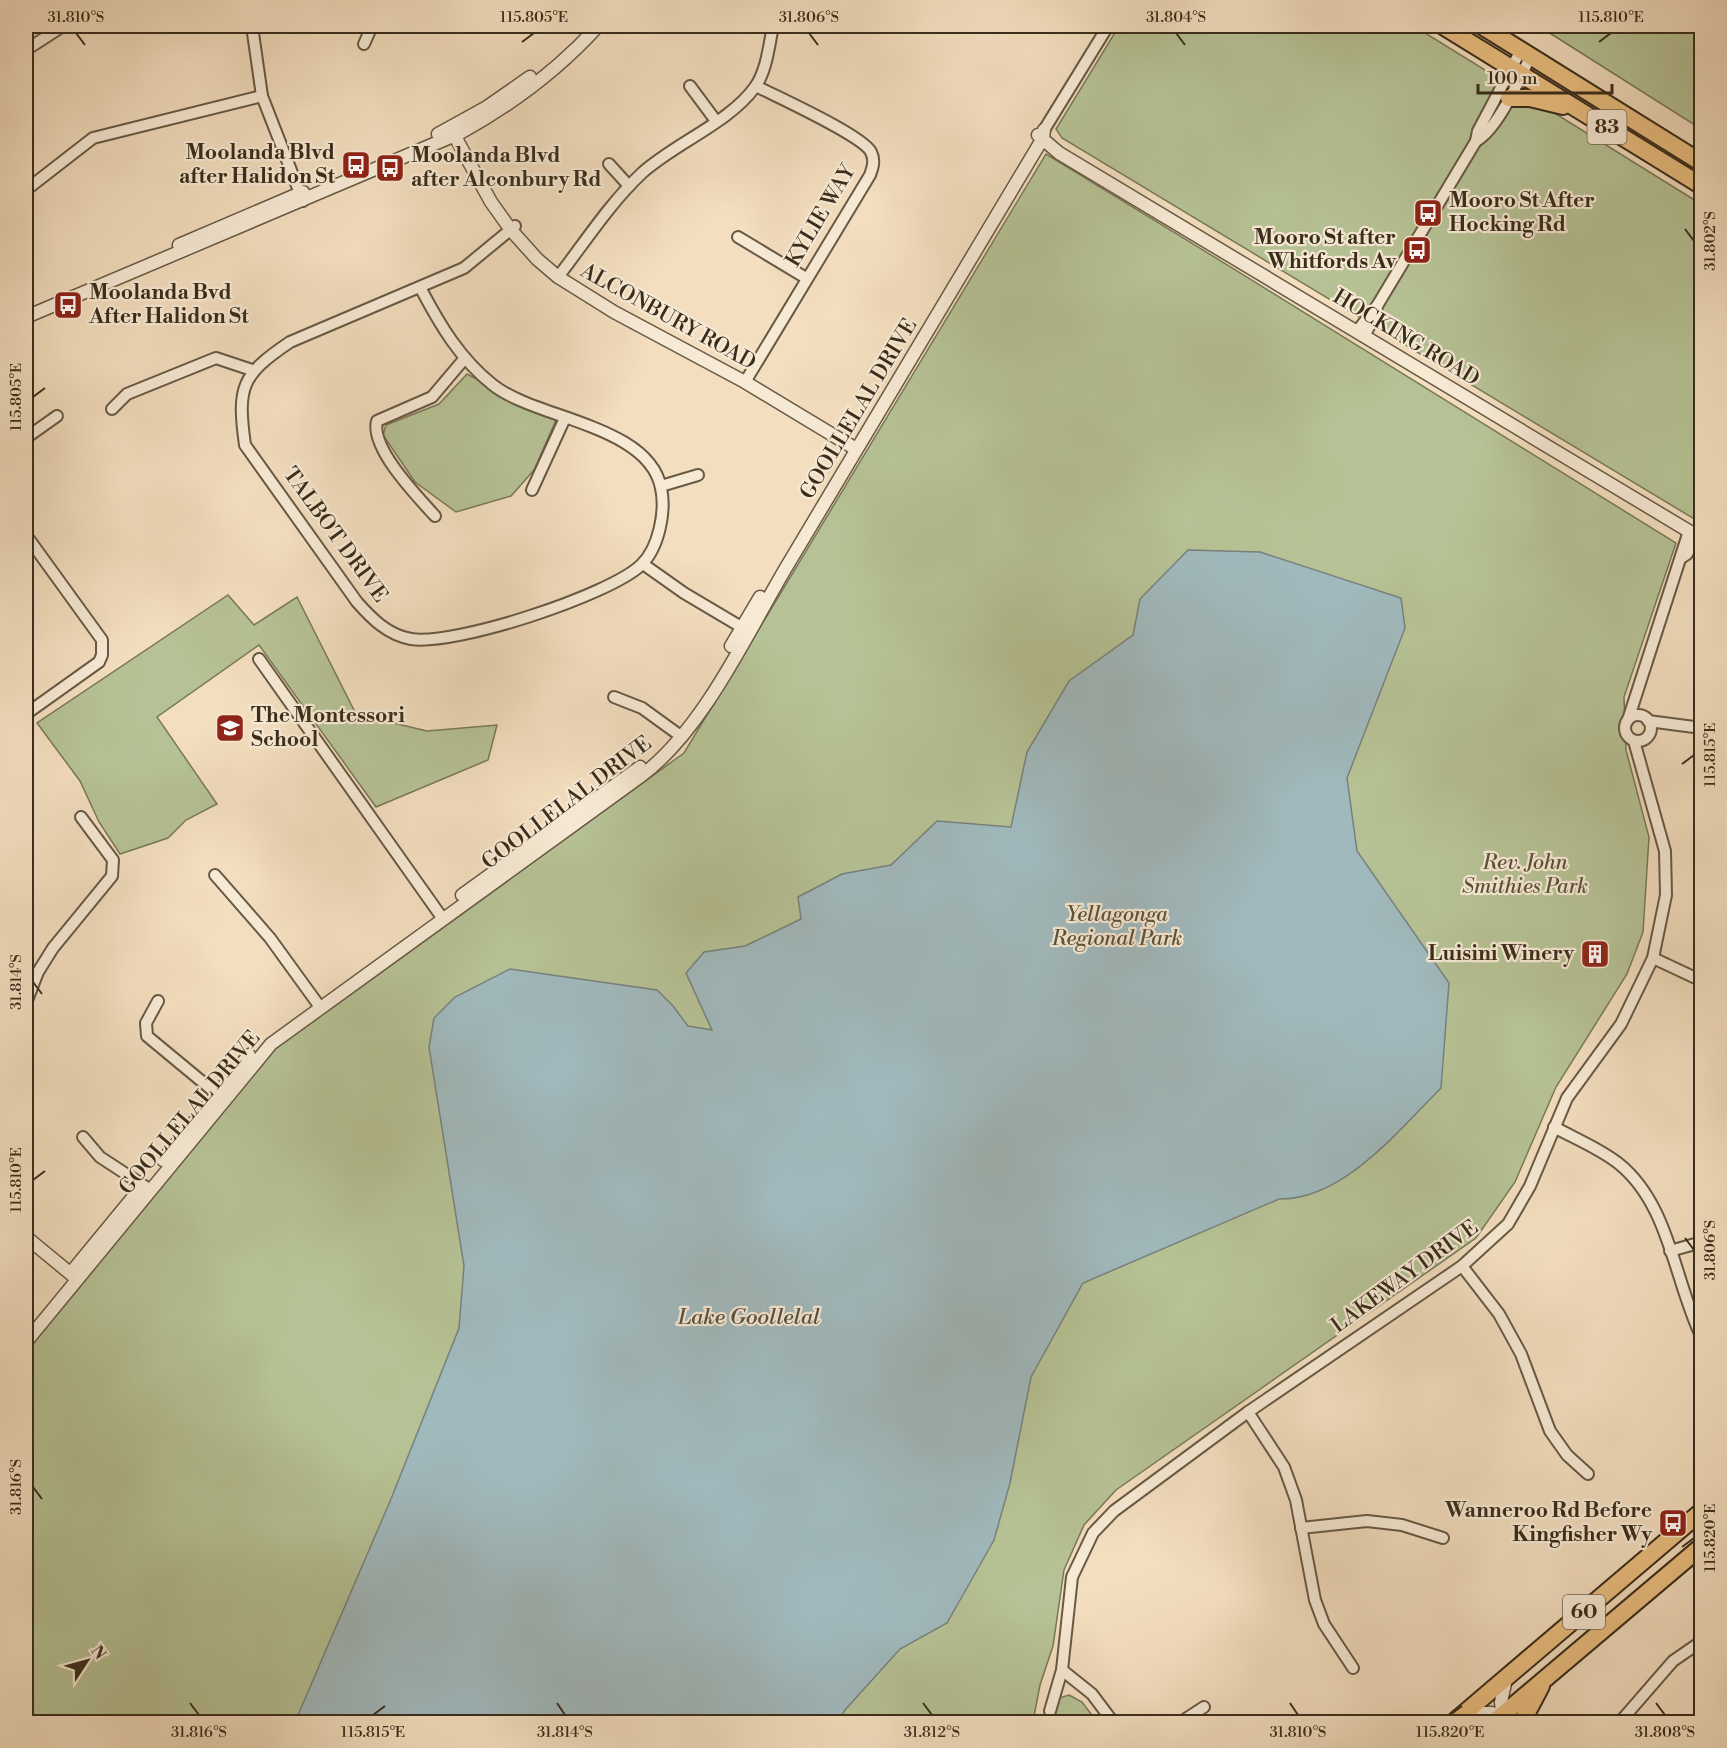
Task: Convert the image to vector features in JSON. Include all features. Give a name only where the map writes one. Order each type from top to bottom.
[{"type":"main road","name":"83","points":[[1443,26],[1701,186]]},
{"type":"main road","name":"83","points":[[1482,26],[1701,163]]},
{"type":"main road","points":[[1509,98],[1530,98],[1581,111]]},
{"type":"main road","name":"60","points":[[1460,1718],[1701,1511]]},
{"type":"main road","name":"60","points":[[1503,1721],[1544,1680],[1701,1546]]},
{"type":"main road","points":[[1522,1722],[1544,1680]]},
{"type":"street","points":[[26,50],[63,26]]},
{"type":"street","points":[[252,26],[262,96],[301,197]]},
{"type":"street","points":[[364,44],[372,26]]},
{"type":"street","points":[[455,130],[528,79],[587,26]]},
{"type":"street","points":[[26,317],[494,114],[542,78],[598,26]]},
{"type":"street","points":[[560,275],[629,186],[645,171],[716,120],[756,86],[765,66],[773,26]]},
{"type":"street","name":"GOOLLELAL DRIVE","points":[[26,1342],[72,1279],[264,1040],[441,916],[653,758],[679,735],[1108,26]]},
{"type":"street","points":[[1360,333],[1375,316],[1377,306],[1476,141],[1478,131],[1517,71],[1526,52]]},
{"type":"street","points":[[1476,141],[1483,137],[1509,98],[1517,71]]},
{"type":"street","points":[[690,86],[716,120]]},
{"type":"street","name":"KYLIE WAY","points":[[746,379],[870,175],[873,160],[867,147],[844,132],[756,86]]},
{"type":"street","points":[[26,190],[93,138],[262,96]]},
{"type":"street","name":"ALCONBURY ROAD","points":[[455,130],[513,228],[537,259],[614,312],[746,379],[855,444]]},
{"type":"street","name":"HOCKING ROAD","points":[[1040,138],[1059,153],[1696,535]]},
{"type":"street","points":[[609,164],[629,186]]},
{"type":"street","points":[[26,310],[301,197]]},
{"type":"street","points":[[112,409],[127,394],[216,358],[252,370],[290,342],[464,268],[513,228]]},
{"type":"street","points":[[738,237],[806,278]]},
{"type":"street","points":[[421,288],[440,324],[465,358],[495,387],[565,418],[609,434],[630,445],[641,455],[661,486],[663,503],[661,520],[643,564],[744,629]]},
{"type":"street","points":[[435,516],[408,487],[376,437],[375,428],[377,420],[432,397],[465,358]]},
{"type":"street","name":"TALBOT DRIVE","points":[[252,370],[245,386],[241,413],[245,445],[357,602],[376,624],[392,632],[410,639],[426,640],[496,626],[621,581],[643,564]]},
{"type":"street","points":[[26,438],[57,416]]},
{"type":"street","points":[[532,490],[565,418]]},
{"type":"street","points":[[661,486],[699,475]]},
{"type":"street","points":[[26,535],[102,640],[103,647],[99,662],[26,714]]},
{"type":"street","points":[[1672,726],[1643,738],[1626,733],[1628,720],[1681,558],[1680,553],[1696,535]]},
{"type":"street","points":[[259,659],[441,916]]},
{"type":"street","points":[[1638,690],[1650,727],[1643,738]]},
{"type":"street","points":[[614,697],[642,708],[679,735]]},
{"type":"street","points":[[1628,720],[1635,716],[1672,726],[1701,728]]},
{"type":"street","name":"LAKEWAY DRIVE","points":[[1050,1711],[1062,1670],[1072,1577],[1094,1533],[1131,1498],[1248,1412],[1462,1266],[1508,1224],[1530,1186],[1567,1098],[1621,1024],[1653,958],[1666,895],[1665,850],[1640,758],[1643,738]]},
{"type":"street","points":[[26,1003],[29,986],[53,948],[112,876],[113,860],[81,817]]},
{"type":"street","points":[[215,875],[270,938],[318,1004]]},
{"type":"street","points":[[1653,958],[1701,981]]},
{"type":"street","points":[[158,1001],[146,1023],[147,1036],[219,1096]]},
{"type":"street","points":[[1554,1127],[1617,1162],[1635,1180],[1655,1210],[1683,1296],[1701,1338]]},
{"type":"street","points":[[83,1137],[100,1157],[146,1187]]},
{"type":"street","points":[[26,1237],[72,1279]]},
{"type":"street","points":[[1670,1251],[1701,1242]]},
{"type":"street","points":[[26,1245],[72,1279]]},
{"type":"street","points":[[1462,1266],[1498,1314],[1521,1354],[1550,1431],[1567,1455],[1588,1474]]},
{"type":"street","name":"GOOLLELAL DRIVE","points":[[26,1329],[72,1279]]},
{"type":"street","points":[[1248,1412],[1284,1467],[1301,1528],[1315,1600],[1324,1624],[1353,1668]]},
{"type":"street","points":[[1301,1528],[1367,1521],[1402,1525],[1443,1538]]},
{"type":"street","points":[[1620,1722],[1630,1715],[1672,1661],[1701,1641]]},
{"type":"street","points":[[1062,1670],[1092,1694],[1113,1722]]},
{"type":"street","points":[[1503,1721],[1501,1702],[1506,1679]]},
{"type":"street","points":[[1181,1722],[1204,1707]]},
{"type":"street","points":[[1460,1718],[1492,1713],[1503,1721]]},
{"type":"green space","points":[[1119,26],[1414,26],[1701,204],[1701,523],[1062,138],[1056,129]]},
{"type":"green space","points":[[1538,26],[1701,26],[1701,129],[1556,37]]},
{"type":"green space","name":"Yellagonga Regional Park","points":[[1046,154],[1676,543],[1624,697],[1626,750],[1649,837],[1643,932],[1627,974],[1556,1087],[1515,1182],[1476,1238],[1116,1490],[1084,1525],[1064,1570],[1053,1646],[1040,1685],[1034,1716],[1048,1722],[26,1722],[26,1346],[276,1048],[684,753]]},
{"type":"green space","points":[[467,374],[556,420],[534,470],[511,496],[456,512],[415,482],[383,435],[386,425],[439,404]]},
{"type":"green space","points":[[228,595],[254,625],[297,597],[356,714],[427,731],[497,725],[488,760],[376,807],[259,645],[157,717],[217,804],[186,820],[168,838],[120,854],[99,822],[80,781],[37,723]]},
{"type":"green space","points":[[1069,1695],[1082,1702],[1097,1722],[1049,1722],[1059,1698]]},
{"type":"water","name":"Lake Goollelal","points":[[1188,550],[1260,552],[1401,598],[1405,628],[1347,778],[1357,851],[1449,983],[1441,1088],[1368,1160],[1325,1188],[1303,1196],[1279,1199],[1083,1283],[1031,1377],[1010,1483],[994,1540],[947,1623],[900,1649],[845,1710],[838,1722],[295,1722],[391,1499],[459,1328],[464,1266],[429,1047],[434,1018],[455,997],[510,969],[657,990],[688,1026],[712,1030],[686,973],[704,952],[745,946],[801,919],[798,897],[842,874],[891,865],[937,821],[1011,827],[1027,752],[1069,681],[1133,635],[1140,599]]},
{"type":"place","name":"Moolanda Blvd after Halidon St","points":[[356,165]]},
{"type":"place","name":"Moolanda Blvd after Alconbury Rd","points":[[390,168]]},
{"type":"place","name":"Mooro St After Hocking Rd","points":[[1428,213]]},
{"type":"place","name":"Mooro St after Whitfords Av","points":[[1417,250]]},
{"type":"place","name":"Moolanda Bvd After Halidon St","points":[[68,305]]},
{"type":"place","name":"The Montessori School","points":[[230,728]]},
{"type":"place","name":"Luisini Winery","points":[[1595,954]]},
{"type":"place","name":"Wanneroo Rd Before Kingfisher Wy","points":[[1673,1523]]},
{"type":"park label","name":"Rev. John Smithies Park","points":[[1525,875]]}]
